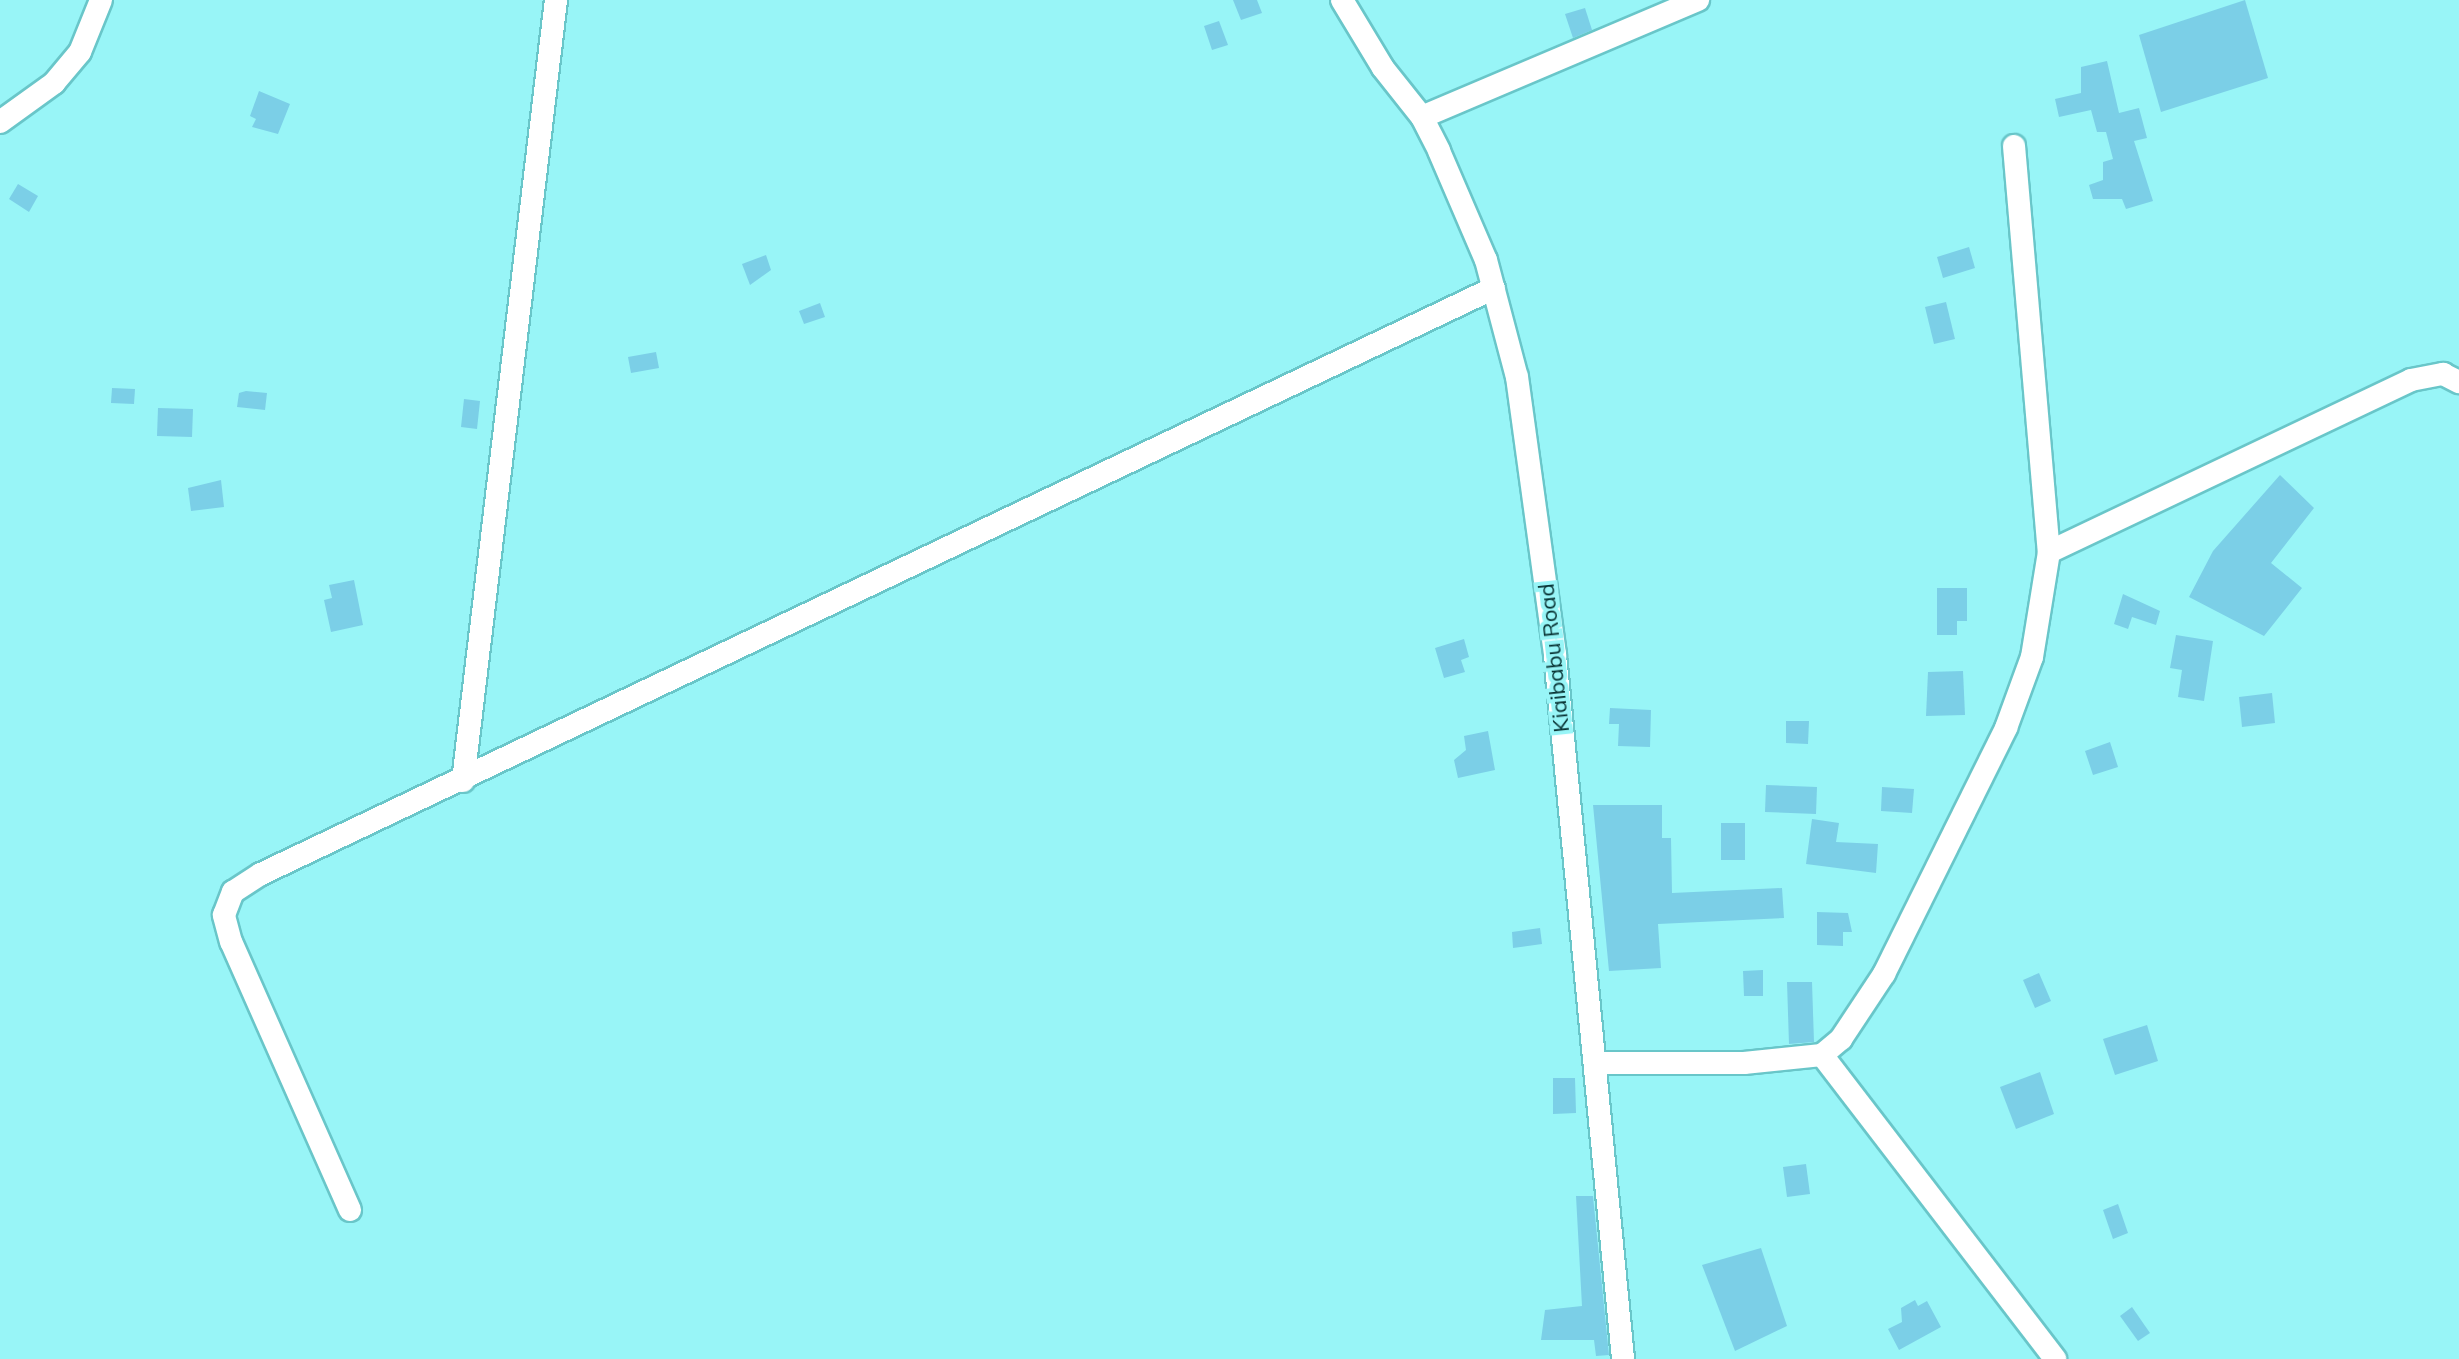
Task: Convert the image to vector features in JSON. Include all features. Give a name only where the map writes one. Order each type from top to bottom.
[{"type":"street","points":[[0,122],[54,83],[71,62],[101,0]]},
{"type":"street","points":[[463,781],[556,0]]},
{"type":"street","name":"Kiaibabu Road","points":[[1342,0],[1383,68],[1422,117],[1494,288],[1522,403],[1542,537],[1623,1359]]},
{"type":"street","points":[[1422,117],[1698,0]]},
{"type":"street","points":[[1595,1063],[1721,1064],[1822,1055],[1841,1039],[1884,974],[2006,728],[2032,657],[2049,552],[2014,146]]},
{"type":"street","points":[[350,1210],[224,915],[233,892],[261,874],[463,781],[1494,288]]},
{"type":"street","points":[[2049,552],[2411,380],[2443,374],[2459,382]]},
{"type":"street","points":[[1822,1055],[2055,1359]]},
{"type":"building","points":[[1233,0],[1257,0],[1262,13],[1241,20]]},
{"type":"building","points":[[2245,0],[2268,78],[2161,112],[2139,35]]},
{"type":"building","points":[[1585,8],[1592,30],[1573,38],[1565,14]]},
{"type":"building","points":[[1219,21],[1228,45],[1212,50],[1204,26]]},
{"type":"building","points":[[2107,61],[2119,113],[2139,108],[2147,138],[2134,141],[2153,201],[2126,209],[2122,199],[2093,199],[2089,185],[2103,180],[2103,162],[2113,159],[2106,132],[2097,132],[2091,110],[2059,117],[2055,99],[2081,93],[2081,67]]},
{"type":"building","points":[[259,91],[290,104],[278,134],[252,127],[256,119],[250,116]]},
{"type":"building","points":[[18,184],[38,196],[29,212],[9,199]]},
{"type":"building","points":[[1969,247],[1975,268],[1943,278],[1937,257]]},
{"type":"building","points":[[766,255],[771,270],[750,285],[742,264]]},
{"type":"building","points":[[1946,302],[1955,339],[1934,344],[1925,307]]},
{"type":"building","points":[[820,303],[825,317],[804,324],[799,311]]},
{"type":"building","points":[[656,352],[659,368],[631,373],[628,357]]},
{"type":"building","points":[[112,388],[135,389],[134,404],[111,403]]},
{"type":"building","points":[[239,393],[267,393],[265,410],[237,407]]},
{"type":"building","points":[[464,399],[480,401],[477,429],[461,427]]},
{"type":"building","points":[[158,408],[193,409],[192,437],[157,436]]},
{"type":"building","points":[[2280,475],[2314,508],[2271,563],[2302,588],[2264,636],[2189,597],[2213,551]]},
{"type":"building","points":[[221,480],[224,507],[191,511],[188,488]]},
{"type":"building","points":[[354,580],[363,625],[331,632],[324,600],[332,598],[329,585]]},
{"type":"building","points":[[1937,588],[1967,588],[1967,621],[1957,621],[1957,635],[1937,635]]},
{"type":"building","points":[[2123,594],[2160,611],[2156,625],[2132,617],[2128,629],[2114,624]]},
{"type":"building","points":[[2176,635],[2213,641],[2204,701],[2178,697],[2182,670],[2170,668]]},
{"type":"building","points":[[1464,639],[1469,657],[1461,660],[1465,672],[1444,678],[1435,648]]},
{"type":"building","points":[[1963,671],[1965,715],[1926,716],[1928,672]]},
{"type":"building","points":[[2272,693],[2275,723],[2242,727],[2239,697]]},
{"type":"building","points":[[1610,708],[1651,710],[1650,747],[1618,746],[1619,724],[1609,724]]},
{"type":"building","points":[[1786,721],[1809,721],[1808,744],[1786,743]]},
{"type":"building","points":[[1488,731],[1495,770],[1458,778],[1454,760],[1466,750],[1464,736]]},
{"type":"building","points":[[2110,742],[2118,767],[2093,775],[2085,751]]},
{"type":"building","points":[[1766,785],[1817,787],[1816,814],[1765,812]]},
{"type":"building","points":[[1882,787],[1914,789],[1912,813],[1881,811]]},
{"type":"building","points":[[1593,805],[1662,805],[1662,838],[1671,838],[1672,893],[1782,888],[1784,918],[1658,924],[1661,968],[1609,971]]},
{"type":"building","points":[[1812,819],[1839,823],[1836,842],[1878,844],[1876,873],[1806,864]]},
{"type":"building","points":[[1721,823],[1745,823],[1745,860],[1721,860]]},
{"type":"building","points":[[1817,912],[1848,913],[1852,932],[1843,932],[1843,946],[1817,945]]},
{"type":"building","points":[[1540,928],[1542,944],[1513,948],[1512,932]]},
{"type":"building","points":[[1763,970],[1763,996],[1744,996],[1743,971]]},
{"type":"building","points":[[2039,973],[2051,1001],[2035,1008],[2023,980]]},
{"type":"building","points":[[1787,982],[1812,982],[1814,1042],[1789,1044]]},
{"type":"building","points":[[2147,1025],[2158,1061],[2115,1075],[2103,1039]]},
{"type":"building","points":[[2040,1072],[2054,1114],[2016,1129],[2000,1087]]},
{"type":"building","points":[[1553,1078],[1575,1078],[1576,1113],[1553,1114]]},
{"type":"building","points":[[1806,1164],[1810,1194],[1787,1197],[1783,1167]]},
{"type":"building","points":[[1576,1196],[1593,1196],[1609,1355],[1596,1356],[1594,1340],[1541,1340],[1545,1310],[1582,1306]]},
{"type":"building","points":[[2118,1204],[2128,1233],[2113,1239],[2103,1210]]},
{"type":"building","points":[[1761,1248],[1787,1326],[1735,1351],[1702,1265]]},
{"type":"building","points":[[1915,1300],[1918,1306],[1927,1301],[1941,1327],[1899,1350],[1888,1329],[1902,1322],[1901,1308]]},
{"type":"building","points":[[2132,1307],[2150,1333],[2138,1341],[2120,1316]]}]
